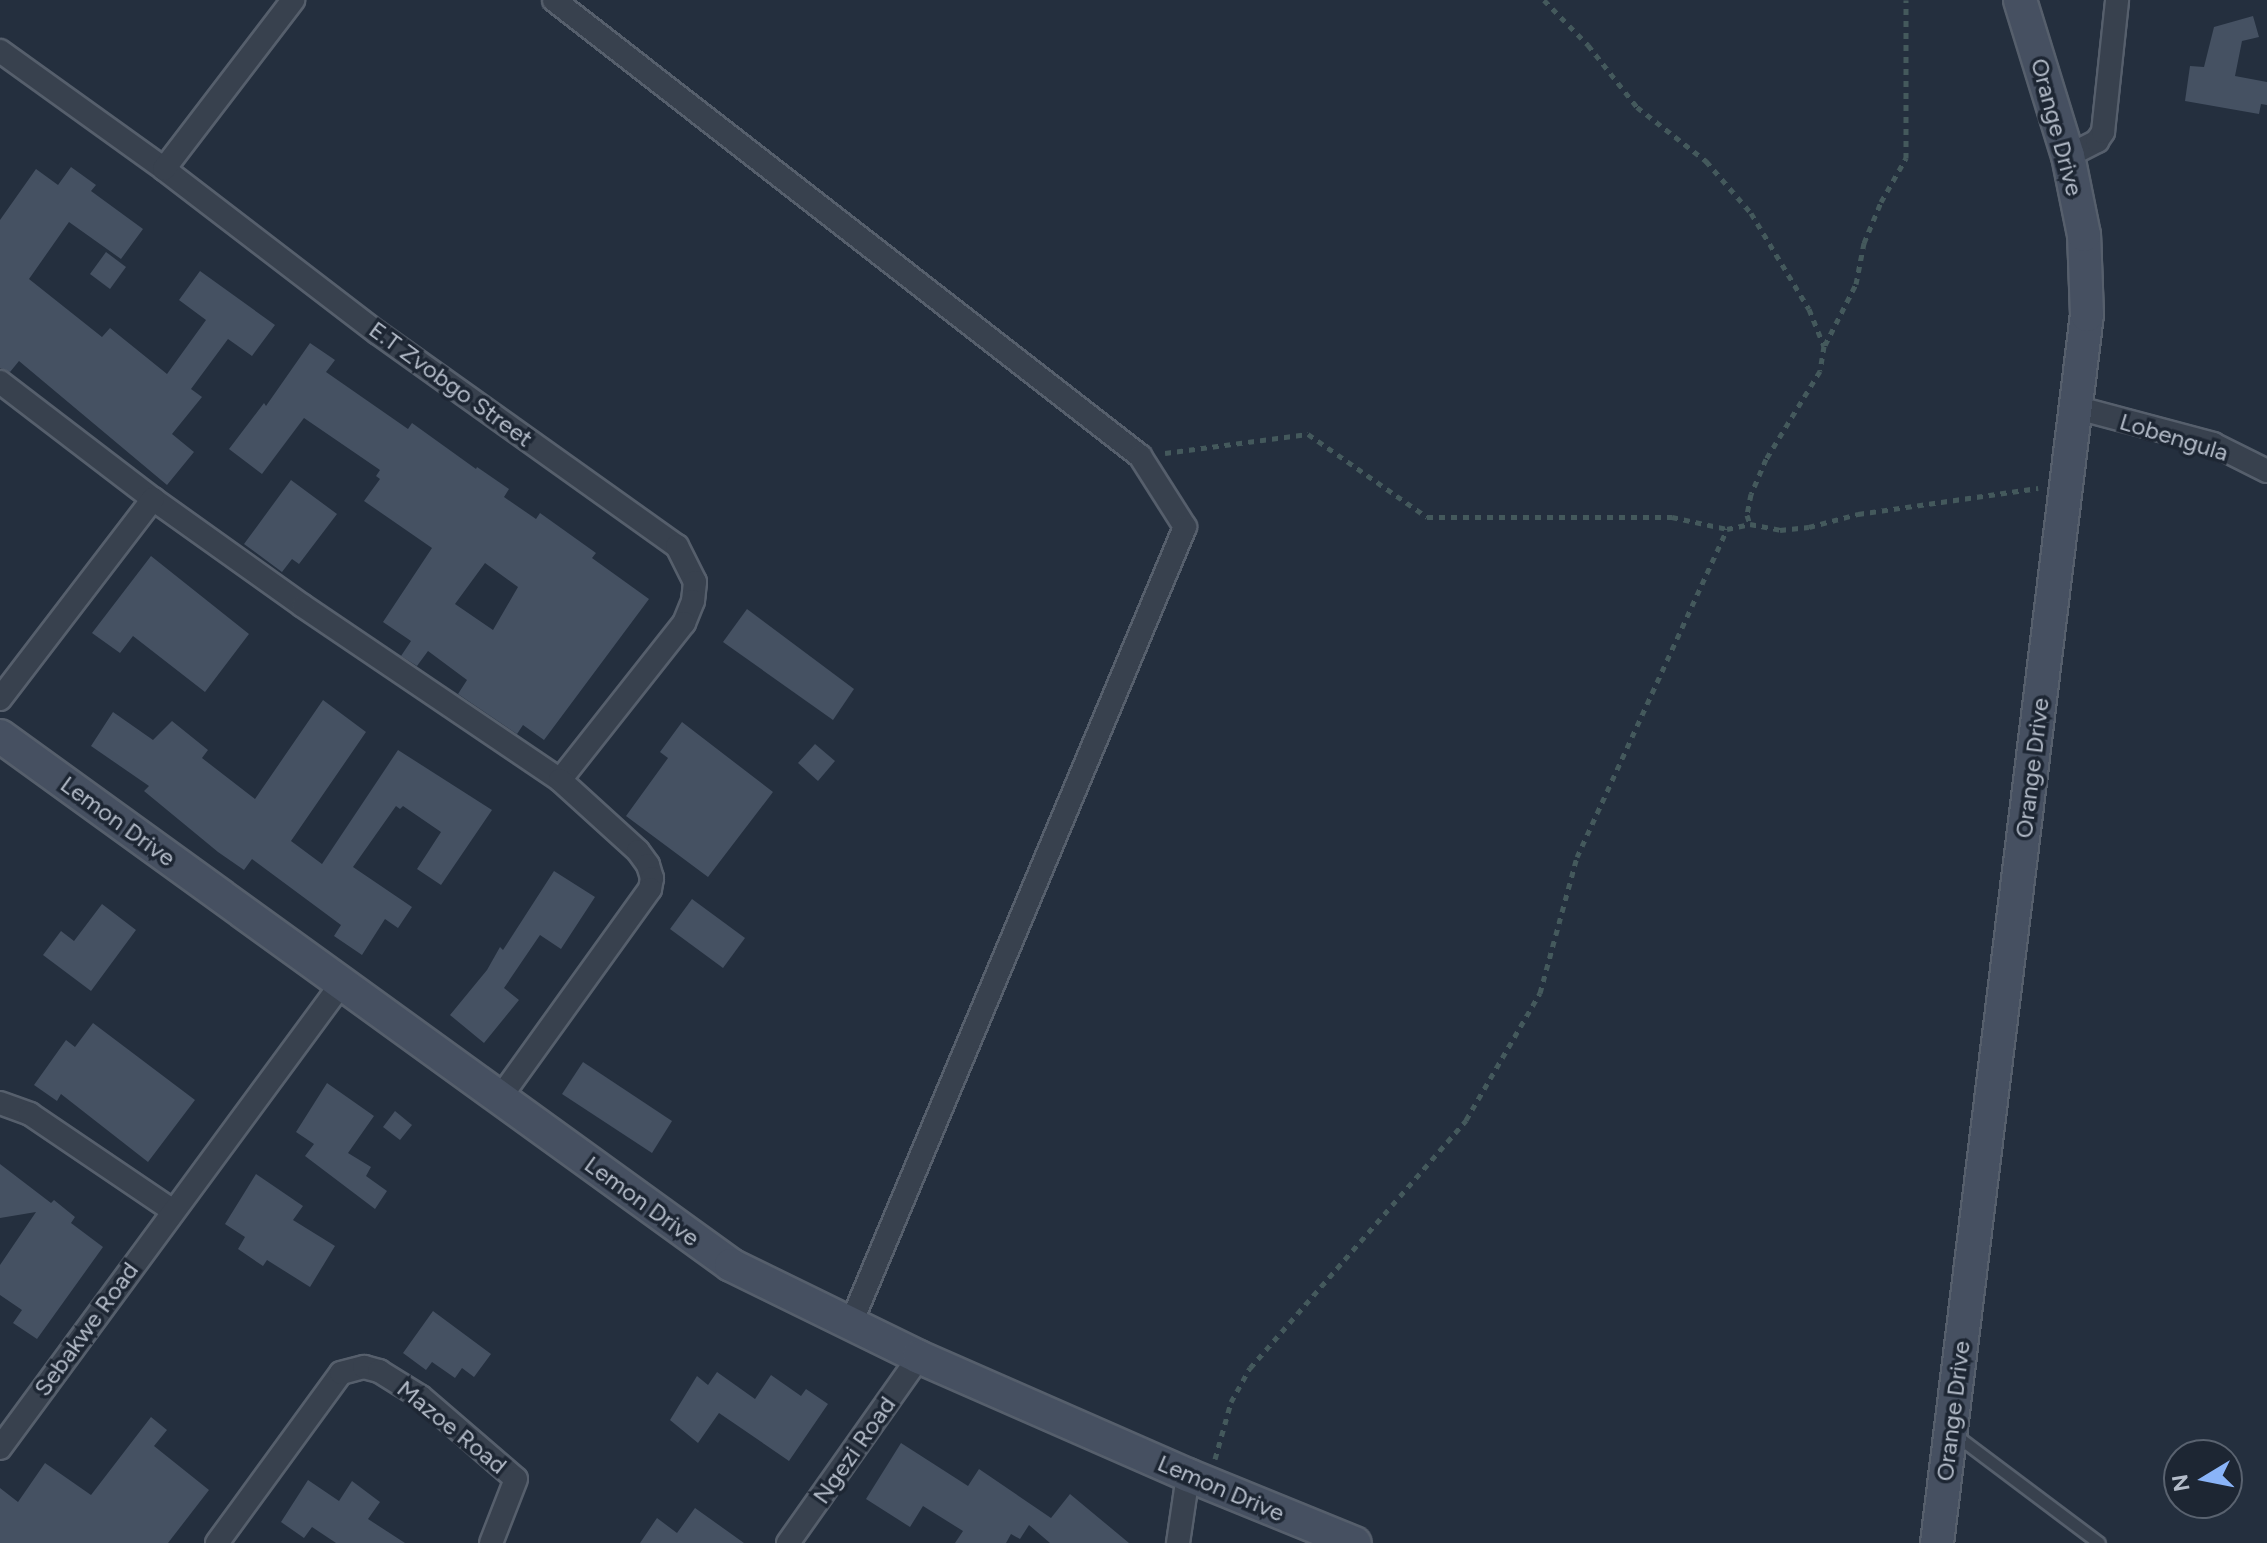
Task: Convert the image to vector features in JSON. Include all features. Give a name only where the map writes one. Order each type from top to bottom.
[{"type":"street","points":[[164,169],[293,0]]},
{"type":"street","points":[[554,0],[1140,456],[1185,527],[851,1323]]},
{"type":"street","name":"Orange Drive","points":[[1937,1543],[2087,315],[2084,235],[2068,156],[2020,0]]},
{"type":"street","points":[[2068,156],[2097,141],[2103,132],[2117,0]]},
{"type":"street","name":"E.T Zvobgo Street","points":[[0,51],[164,169],[378,333],[677,546],[695,582],[693,601],[684,623],[560,780]]},
{"type":"street","points":[[0,382],[153,499],[560,780],[638,851],[652,878],[650,889],[500,1098]]},
{"type":"street","name":"Lobengula","points":[[2078,408],[2213,444],[2267,471]]},
{"type":"street","points":[[0,699],[153,499]]},
{"type":"street","name":"Lemon Drive","points":[[0,736],[731,1265],[919,1357],[1198,1479],[1355,1543]]},
{"type":"street","name":"Sebakwe Road","points":[[0,1448],[342,983]]},
{"type":"street","points":[[0,1103],[30,1114],[173,1211]]},
{"type":"street","name":"Ngezi Road","points":[[788,1543],[919,1357]]},
{"type":"street","name":"Mazoe Road","points":[[217,1543],[341,1373],[364,1367],[379,1371],[421,1397],[516,1479],[491,1543]]},
{"type":"street","points":[[1178,1543],[1198,1479]]},
{"type":"lane","points":[[1951,1431],[2099,1543]]},
{"type":"path","points":[[1544,0],[1588,45],[1637,107],[1706,161],[1751,213],[1809,309],[1824,346]]},
{"type":"path","points":[[1750,524],[1747,515],[1756,482],[1820,371],[1824,346],[1856,284],[1864,243],[1881,202],[1906,158],[1906,0]]},
{"type":"path","points":[[1140,456],[1308,434],[1427,517],[1672,517],[1727,529],[1750,524],[1780,530],[1809,527],[1858,514],[2066,484]]},
{"type":"path","points":[[1198,1479],[1231,1402],[1250,1368],[1466,1120],[1540,993],[1577,857],[1727,529]]},
{"type":"building","points":[[2253,16],[2259,37],[2242,41],[2235,76],[2267,82],[2267,105],[2261,104],[2259,114],[2185,101],[2190,66],[2204,67],[2214,27]]},
{"type":"building","points":[[71,167],[96,185],[91,191],[143,229],[121,259],[69,222],[29,279],[102,337],[110,328],[167,374],[206,320],[179,300],[200,271],[275,325],[252,356],[228,339],[191,389],[202,397],[172,434],[194,452],[167,485],[19,361],[10,372],[0,368],[0,220],[36,169],[58,185]]},
{"type":"building","points":[[106,252],[126,267],[110,289],[90,274]]},
{"type":"building","points":[[310,343],[335,360],[326,372],[408,429],[412,423],[509,489],[504,497],[536,519],[540,513],[596,553],[592,558],[649,599],[544,740],[523,725],[517,734],[458,694],[467,680],[428,651],[417,666],[401,656],[411,641],[383,622],[432,548],[364,501],[380,479],[376,476],[380,470],[304,418],[262,474],[229,449],[264,403],[266,406]],"holes":[[[485,563],[518,587],[493,630],[455,604]]]},
{"type":"building","points":[[291,480],[337,514],[299,564],[292,559],[282,572],[244,544]]},
{"type":"building","points":[[151,556],[249,634],[205,692],[133,636],[120,653],[92,633]]},
{"type":"building","points":[[747,609],[854,689],[833,720],[723,642]]},
{"type":"building","points":[[323,700],[366,732],[291,841],[322,864],[398,750],[492,810],[441,885],[417,869],[441,832],[403,806],[400,809],[396,806],[353,867],[412,907],[398,928],[385,919],[362,955],[334,936],[341,925],[252,859],[244,870],[218,852],[144,791],[149,786],[91,746],[113,712],[153,740],[172,721],[208,750],[202,758],[255,799]]},
{"type":"building","points":[[682,722],[773,792],[708,877],[626,816],[668,758],[660,752]]},
{"type":"building","points":[[815,744],[835,761],[818,781],[798,763]]},
{"type":"building","points":[[554,871],[595,897],[561,949],[540,935],[504,988],[519,1000],[484,1043],[450,1015],[487,970],[500,947],[503,950]]},
{"type":"building","points":[[692,899],[745,938],[723,968],[670,929]]},
{"type":"building","points":[[102,904],[136,930],[91,991],[43,955],[61,931],[74,941]]},
{"type":"building","points":[[93,1023],[195,1100],[148,1162],[61,1094],[57,1101],[34,1085],[66,1040],[75,1047]]},
{"type":"building","points":[[583,1062],[672,1121],[652,1153],[562,1094]]},
{"type":"building","points":[[327,1083],[374,1116],[348,1153],[371,1167],[366,1176],[387,1191],[375,1209],[305,1156],[314,1144],[296,1132]]},
{"type":"building","points":[[395,1111],[412,1125],[400,1140],[383,1127]]},
{"type":"building","points":[[0,1164],[51,1203],[54,1200],[75,1217],[71,1223],[103,1247],[37,1339],[13,1323],[22,1310],[0,1295],[0,1265],[36,1212],[0,1218]]},
{"type":"building","points":[[256,1174],[303,1206],[293,1220],[335,1246],[310,1287],[267,1260],[263,1266],[238,1249],[245,1237],[225,1224]]},
{"type":"building","points":[[433,1311],[491,1354],[474,1377],[462,1368],[455,1378],[432,1362],[426,1370],[403,1353]]},
{"type":"building","points":[[717,1372],[755,1399],[771,1375],[801,1396],[806,1389],[828,1404],[789,1461],[719,1413],[698,1443],[670,1420],[697,1376],[708,1385]]},
{"type":"building","points":[[151,1417],[167,1430],[154,1446],[209,1490],[168,1543],[0,1543],[0,1488],[18,1502],[45,1463],[91,1495]]},
{"type":"building","points":[[901,1443],[968,1486],[979,1469],[1051,1518],[1070,1494],[1129,1543],[1050,1543],[1029,1525],[1020,1539],[1011,1534],[1006,1543],[955,1543],[963,1531],[923,1506],[910,1527],[866,1499]]},
{"type":"building","points":[[308,1480],[339,1501],[352,1481],[380,1502],[368,1519],[405,1543],[336,1543],[312,1527],[304,1538],[281,1522]]},
{"type":"building","points":[[695,1508],[744,1543],[640,1543],[657,1518],[677,1533]]}]
